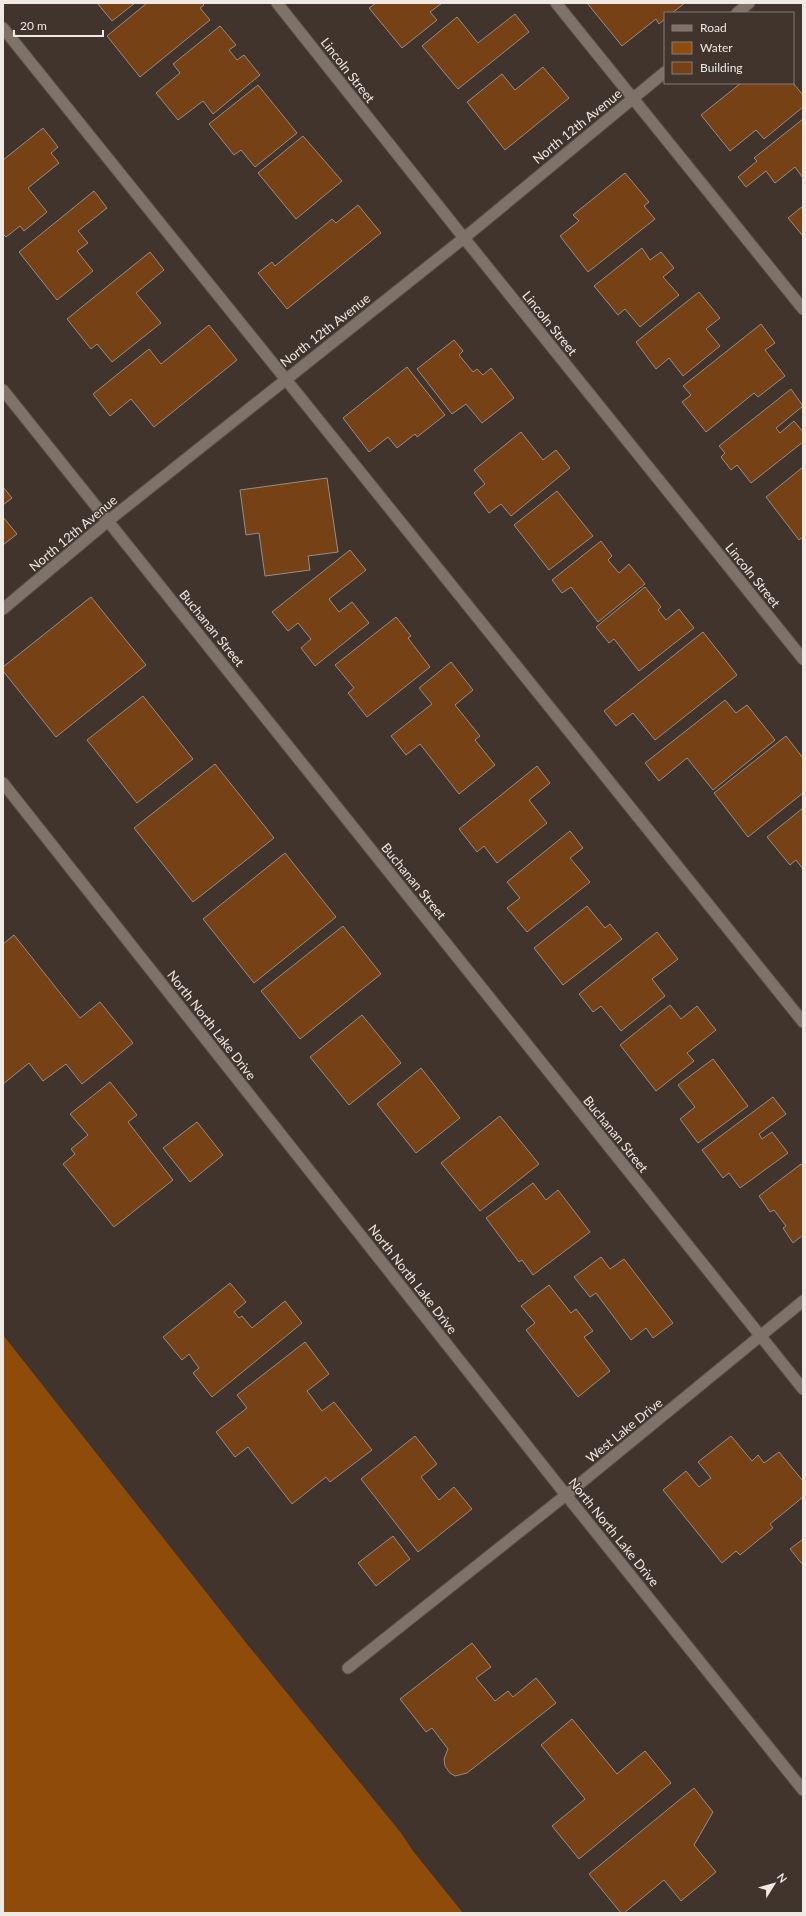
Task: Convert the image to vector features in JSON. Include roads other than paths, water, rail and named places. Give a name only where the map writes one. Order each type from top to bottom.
[{"type":"street","name":"Lincoln Street","points":[[277,3],[803,659]]},
{"type":"street","points":[[556,3],[803,309]]},
{"type":"street","points":[[738,12],[749,3]]},
{"type":"street","points":[[3,28],[803,1022]]},
{"type":"street","name":"North 12th Avenue","points":[[3,609],[108,521],[464,238],[664,73]]},
{"type":"street","name":"Buchanan Street","points":[[3,390],[803,1389]]},
{"type":"street","name":"North North Lake Drive","points":[[3,783],[566,1495],[803,1790]]},
{"type":"street","name":"West Lake Drive","points":[[348,1668],[566,1495],[803,1302]]},
{"type":"water","points":[[3,1335],[243,1639],[401,1833],[413,1851],[463,1913],[3,1913]]}]
